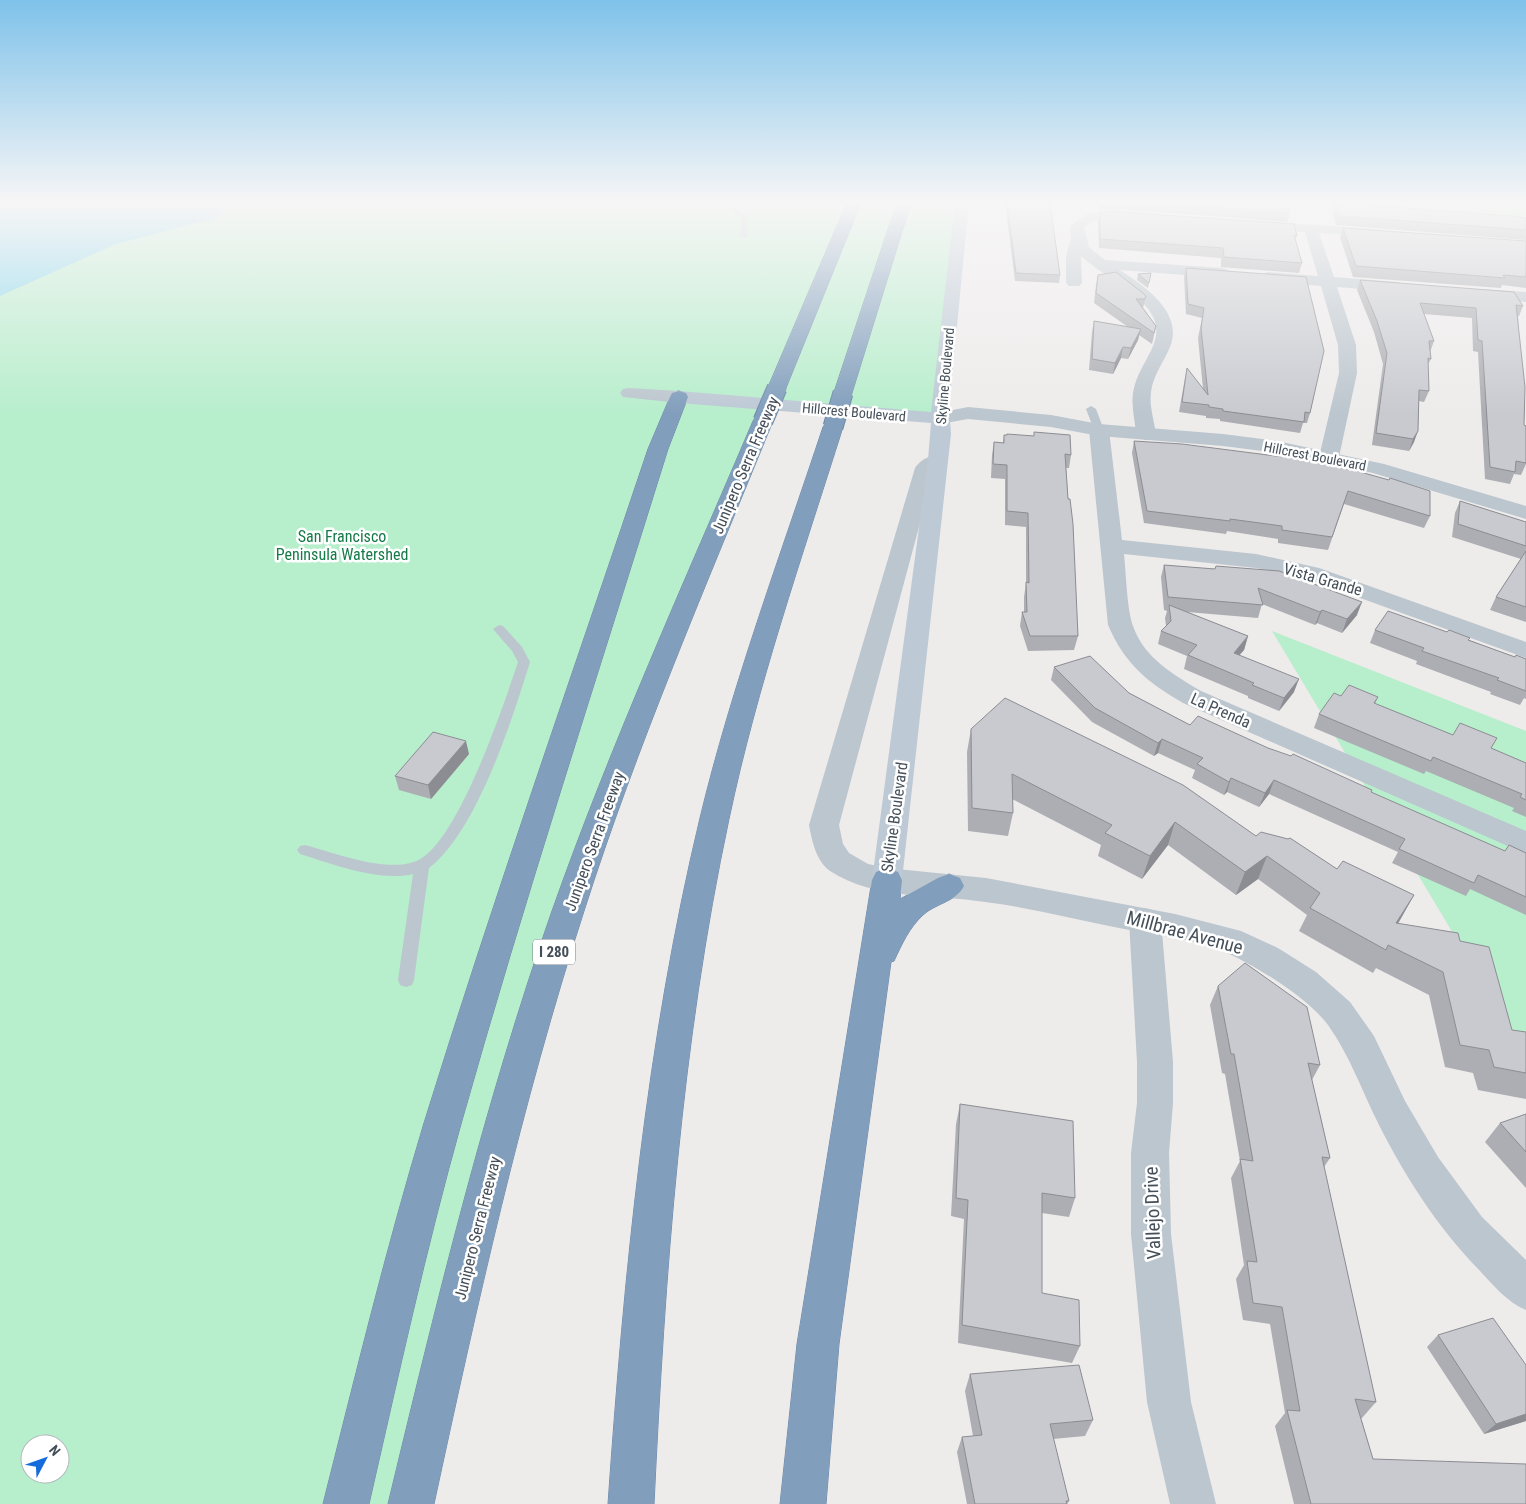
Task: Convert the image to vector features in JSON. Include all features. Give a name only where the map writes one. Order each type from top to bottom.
[{"type":"highway","name":"Junipero Serra Freeway","points":[[411,1504],[476,1228],[528,1034],[567,913],[619,770],[825,273]]},
{"type":"highway","points":[[630,1504],[642,1321],[658,1156],[676,1021],[694,910],[714,816],[735,736],[881,273]]},
{"type":"highway","points":[[346,1504],[406,1259],[462,1060],[658,449],[679,398]]},
{"type":"highway","points":[[803,1504],[818,1344],[871,976],[887,880]]},
{"type":"highway","points":[[871,976],[893,928],[913,905],[949,886]]},
{"type":"main road","name":"Skyline Boulevard","points":[[887,880],[938,460],[940,418],[955,273]]},
{"type":"main road","name":"Hillcrest Boulevard","points":[[679,398],[940,418]]},
{"type":"street","points":[[1074,273],[1074,283]]},
{"type":"street","points":[[1114,273],[1151,302],[1160,315],[1165,328],[1164,341],[1146,377],[1142,391],[1146,434]]},
{"type":"street","points":[[1221,273],[1417,289]]},
{"type":"street","points":[[1325,273],[1347,345],[1349,359],[1348,374],[1329,457]]},
{"type":"street","points":[[1466,293],[1526,297]]},
{"type":"street","points":[[629,393],[679,398]]},
{"type":"street","name":"Hillcrest Boulevard","points":[[940,418],[972,426],[1026,432],[1071,434],[1095,420],[1146,434],[1223,440],[1329,457],[1425,481],[1526,513]]},
{"type":"street","name":"La Prenda","points":[[1095,420],[1120,625],[1127,644],[1141,663],[1164,681],[1192,697],[1526,843]]},
{"type":"street","name":"Skyline Boulevard","points":[[887,880],[859,873],[838,860],[828,846],[824,825],[925,468],[938,460]]},
{"type":"street","name":"Vista Grande","points":[[1111,546],[1256,561],[1311,573],[1526,650]]},
{"type":"street","name":"Millbrae Avenue","points":[[887,880],[986,890],[1145,920],[1230,940],[1266,957],[1304,982],[1338,1012],[1362,1047],[1392,1113],[1424,1170],[1468,1231],[1526,1289]]},
{"type":"street","name":"Vallejo Drive","points":[[1145,920],[1155,1062],[1155,1103],[1150,1153],[1151,1234],[1169,1402],[1193,1504]]},
{"type":"lane","points":[[305,850],[363,867],[404,869],[422,866],[440,851],[477,789],[513,697],[524,662],[518,650],[499,629]]},
{"type":"lane","points":[[406,980],[422,866]]},
{"type":"green space","name":"San Francisco Peninsula Watershed","points":[[0,273],[956,273],[943,420],[770,405],[632,738],[411,1504],[0,1504]]},
{"type":"green space","points":[[1272,631],[1526,731],[1526,1055]]},
{"type":"water","points":[[0,273],[51,273],[0,296]]},
{"type":"building","points":[[1020,273],[1060,273],[1060,275]]},
{"type":"building","points":[[1118,273],[1146,296],[1145,299],[1136,299],[1156,326],[1154,333],[1096,293],[1098,275]]},
{"type":"building","points":[[1151,273],[1149,283],[1138,274]]},
{"type":"building","points":[[1186,273],[1255,273],[1306,277],[1324,351],[1310,413],[1305,412],[1304,422],[1223,411],[1223,409],[1209,407],[1209,405],[1182,402],[1187,368],[1208,395],[1201,328],[1204,308],[1188,304]]},
{"type":"building","points":[[1445,273],[1526,273],[1526,277],[1503,275],[1505,278]]},
{"type":"building","points":[[1360,280],[1514,292],[1523,306],[1516,305],[1525,387],[1526,463],[1516,461],[1515,472],[1490,467],[1482,341],[1478,340],[1476,308],[1420,303],[1434,341],[1429,341],[1431,359],[1428,358],[1429,391],[1419,390],[1418,431],[1413,439],[1376,433],[1387,353],[1377,321]]},
{"type":"building","points":[[1094,321],[1141,329],[1131,348],[1123,347],[1115,363],[1092,359]]},
{"type":"building","points":[[1034,432],[1070,435],[1071,455],[1065,454],[1068,499],[1070,499],[1073,524],[1078,636],[1030,636],[1022,612],[1027,612],[1026,582],[1029,583],[1028,513],[1007,511],[1007,465],[993,464],[994,442],[1004,443],[1004,435],[1007,434],[1034,436]]},
{"type":"building","points":[[1134,441],[1182,444],[1299,459],[1353,470],[1389,480],[1390,478],[1430,491],[1430,516],[1348,491],[1332,537],[1282,530],[1282,526],[1147,511]]},
{"type":"building","points":[[1460,501],[1526,522],[1526,546],[1458,524]]},
{"type":"building","points":[[1526,551],[1526,607],[1496,597]]},
{"type":"building","points":[[1164,565],[1215,569],[1216,566],[1279,571],[1362,602],[1347,619],[1322,610],[1320,612],[1258,588],[1263,605],[1168,597]]},
{"type":"building","points":[[1169,605],[1248,636],[1234,653],[1299,679],[1284,698],[1188,655],[1197,645],[1161,631],[1171,621]]},
{"type":"building","points":[[1388,611],[1447,632],[1449,630],[1470,638],[1468,640],[1515,657],[1516,655],[1526,659],[1526,691],[1497,680],[1499,678],[1422,651],[1424,648],[1375,630]]},
{"type":"building","points":[[1090,656],[1129,693],[1190,725],[1198,716],[1268,748],[1291,756],[1293,754],[1372,790],[1371,792],[1505,851],[1509,845],[1526,853],[1526,897],[1478,875],[1474,883],[1399,849],[1405,839],[1274,780],[1265,793],[1231,778],[1229,782],[1197,764],[1203,758],[1162,739],[1158,743],[1095,708],[1054,667]]},
{"type":"building","points":[[1349,685],[1378,697],[1374,703],[1453,735],[1460,723],[1497,738],[1491,748],[1526,763],[1526,800],[1520,797],[1522,794],[1433,757],[1431,761],[1319,714],[1334,693],[1341,696]]},
{"type":"building","points":[[1005,698],[1183,785],[1256,836],[1261,832],[1290,838],[1337,869],[1343,861],[1414,895],[1396,923],[1458,933],[1460,941],[1489,947],[1512,1030],[1526,1032],[1526,1073],[1494,1067],[1489,1050],[1460,1045],[1443,972],[1388,945],[1386,950],[1310,908],[1320,893],[1267,856],[1245,872],[1175,822],[1150,856],[1105,833],[1112,825],[1012,774],[1013,813],[972,808],[971,729]]},
{"type":"building","points":[[433,732],[466,741],[428,785],[395,776]]},
{"type":"building","points":[[1245,963],[1307,1007],[1320,1065],[1308,1063],[1330,1158],[1322,1157],[1376,1402],[1355,1399],[1373,1459],[1526,1464],[1526,1504],[1311,1504],[1287,1410],[1300,1411],[1282,1307],[1253,1303],[1247,1261],[1257,1262],[1240,1159],[1253,1161],[1234,1054],[1231,1054],[1218,986]]},
{"type":"building","points":[[960,1104],[1073,1121],[1075,1198],[1042,1193],[1042,1293],[1079,1300],[1080,1346],[962,1325],[968,1200],[956,1198]]},
{"type":"building","points":[[1526,1114],[1526,1152],[1500,1123]]},
{"type":"building","points":[[1493,1318],[1526,1365],[1526,1414],[1496,1424],[1438,1335]]},
{"type":"building","points":[[1079,1365],[1093,1420],[1050,1424],[1069,1501],[1066,1501],[1067,1504],[975,1504],[962,1437],[982,1435],[970,1374]]}]
